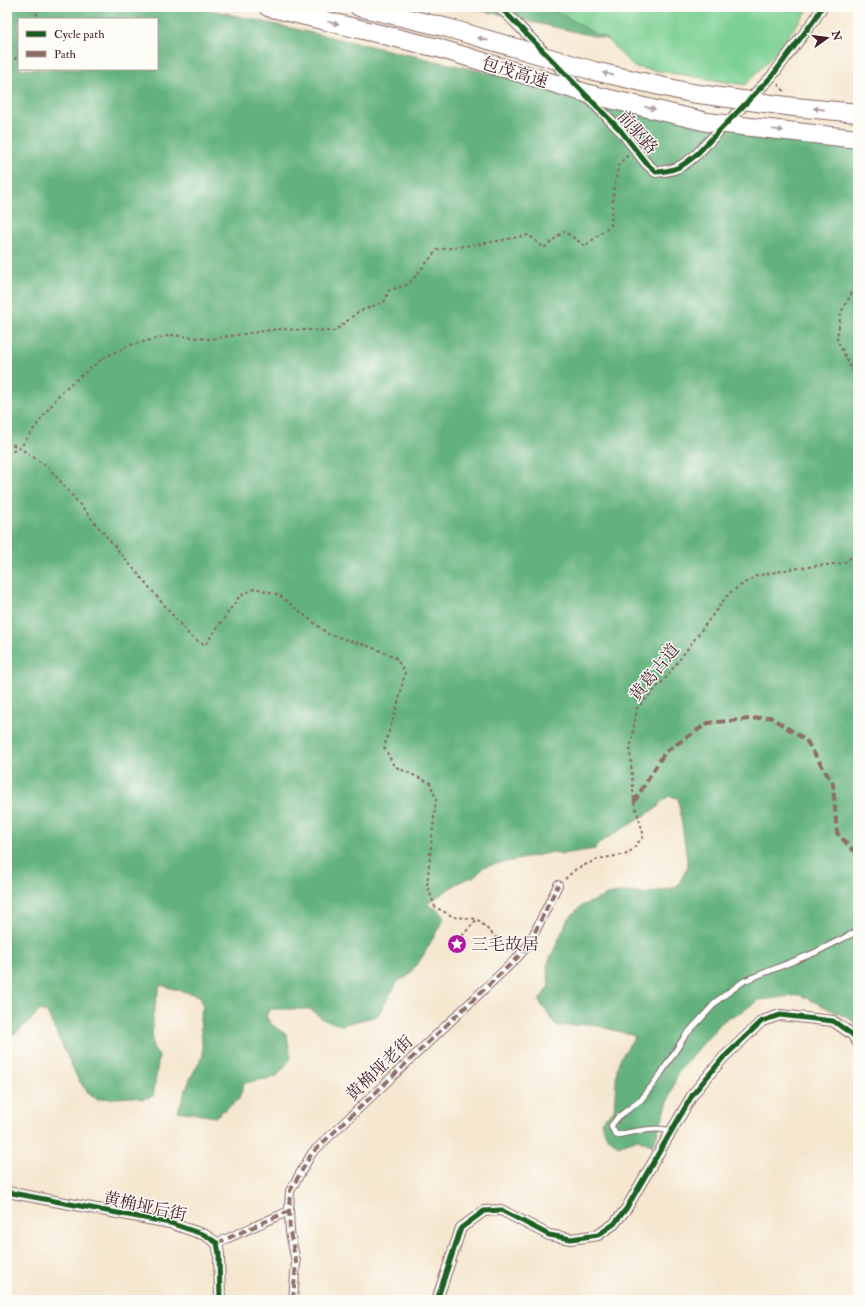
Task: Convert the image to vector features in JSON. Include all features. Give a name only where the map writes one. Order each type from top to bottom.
[{"type":"highway","name":"包茂高速","points":[[268,7],[438,48],[589,94],[707,122],[858,139]]},
{"type":"highway","name":"包茂高速","points":[[359,7],[448,28],[594,71],[691,93],[858,114]]},
{"type":"street","name":"前驱路","points":[[498,7],[506,13],[621,131],[646,163],[656,172],[671,171],[684,165],[697,154],[772,76],[815,19],[822,7]]},
{"type":"street","name":"黄桷垭老街","points":[[293,1300],[296,1262],[290,1232],[290,1191],[312,1153],[517,958],[529,944],[558,885]]},
{"type":"street","points":[[438,1300],[461,1228],[484,1211],[501,1210],[549,1235],[571,1239],[598,1235],[614,1224],[626,1209],[693,1094],[723,1058],[762,1021],[780,1014],[833,1021],[853,1035],[858,1042]]},
{"type":"street","name":"黄桷垭后街","points":[[7,1192],[170,1223],[205,1234],[217,1243]]},
{"type":"street","points":[[220,1300],[219,1254],[217,1243],[289,1211]]},
{"type":"lane","points":[[672,1131],[649,1129],[616,1135],[611,1126],[618,1117],[641,1100],[660,1075],[685,1036],[718,1000],[744,981],[814,952],[858,931]]},
{"type":"path","points":[[34,7],[39,18]]},
{"type":"path","points":[[7,69],[18,55]]},
{"type":"path","points":[[7,454],[20,448],[62,392],[103,358],[130,345],[172,335],[209,339],[278,329],[335,331],[358,312],[385,301],[388,290],[408,284],[437,250],[528,235],[544,248],[564,231],[585,246],[611,225],[614,187],[619,164],[634,148]]},
{"type":"path","points":[[858,282],[841,312],[837,339],[858,383]]},
{"type":"path","points":[[7,442],[20,448],[49,468],[191,637],[205,645],[239,597],[255,588],[279,595],[328,634],[370,647],[395,657],[405,672],[399,700],[384,747],[394,766],[430,783],[436,799],[427,885],[435,907],[454,917],[477,919],[517,958]]},
{"type":"path","points":[[462,936],[477,919]]},
{"type":"green space","points":[[7,7],[198,7],[687,118],[858,141],[858,1030],[852,1020],[800,995],[759,1000],[721,1023],[678,1072],[653,1146],[638,1139],[618,1146],[606,1136],[601,1121],[614,1110],[617,1068],[620,1059],[635,1036],[591,1024],[556,1026],[539,1001],[549,986],[547,965],[568,919],[581,906],[607,895],[626,892],[644,894],[677,887],[688,866],[678,798],[669,796],[660,803],[657,808],[599,843],[595,849],[562,854],[553,852],[483,867],[472,878],[458,883],[427,904],[441,912],[444,918],[423,956],[407,977],[398,981],[377,1016],[341,1025],[324,1020],[310,1009],[270,1009],[266,1016],[271,1024],[287,1035],[291,1058],[276,1077],[244,1083],[239,1099],[215,1117],[178,1111],[190,1079],[203,1055],[200,1017],[203,1006],[200,996],[160,985],[153,1015],[152,1042],[154,1050],[159,1056],[153,1096],[144,1099],[134,1097],[97,1099],[90,1095],[79,1081],[47,1013],[40,1010],[28,1023],[7,1040]]},
{"type":"green space","points":[[466,7],[545,7],[607,39]]},
{"type":"green space","points":[[545,7],[810,7],[773,56],[745,85],[634,67],[607,39]]},
{"type":"marked path","points":[[634,802],[665,752],[708,723],[770,717],[806,740],[833,784],[837,833],[853,850],[858,851]]},
{"type":"marked path","points":[[293,1300],[296,1262],[290,1232],[290,1191],[312,1153],[517,958],[529,944],[558,885]]},
{"type":"marked path","points":[[217,1243],[289,1211]]},
{"type":"cycle path","points":[[498,7],[506,13],[621,131],[646,163],[656,172],[678,168],[697,154],[772,76],[815,19],[822,7]]},
{"type":"cycle path","points":[[437,1300],[461,1228],[484,1211],[501,1210],[549,1235],[571,1239],[598,1235],[614,1224],[626,1209],[693,1094],[723,1058],[762,1021],[780,1015],[833,1021],[853,1035],[858,1043]]},
{"type":"cycle path","points":[[7,1192],[170,1223],[205,1235],[217,1243],[219,1254],[220,1300]]},
{"type":"place","name":"三毛故居","points":[[457,944]]}]
